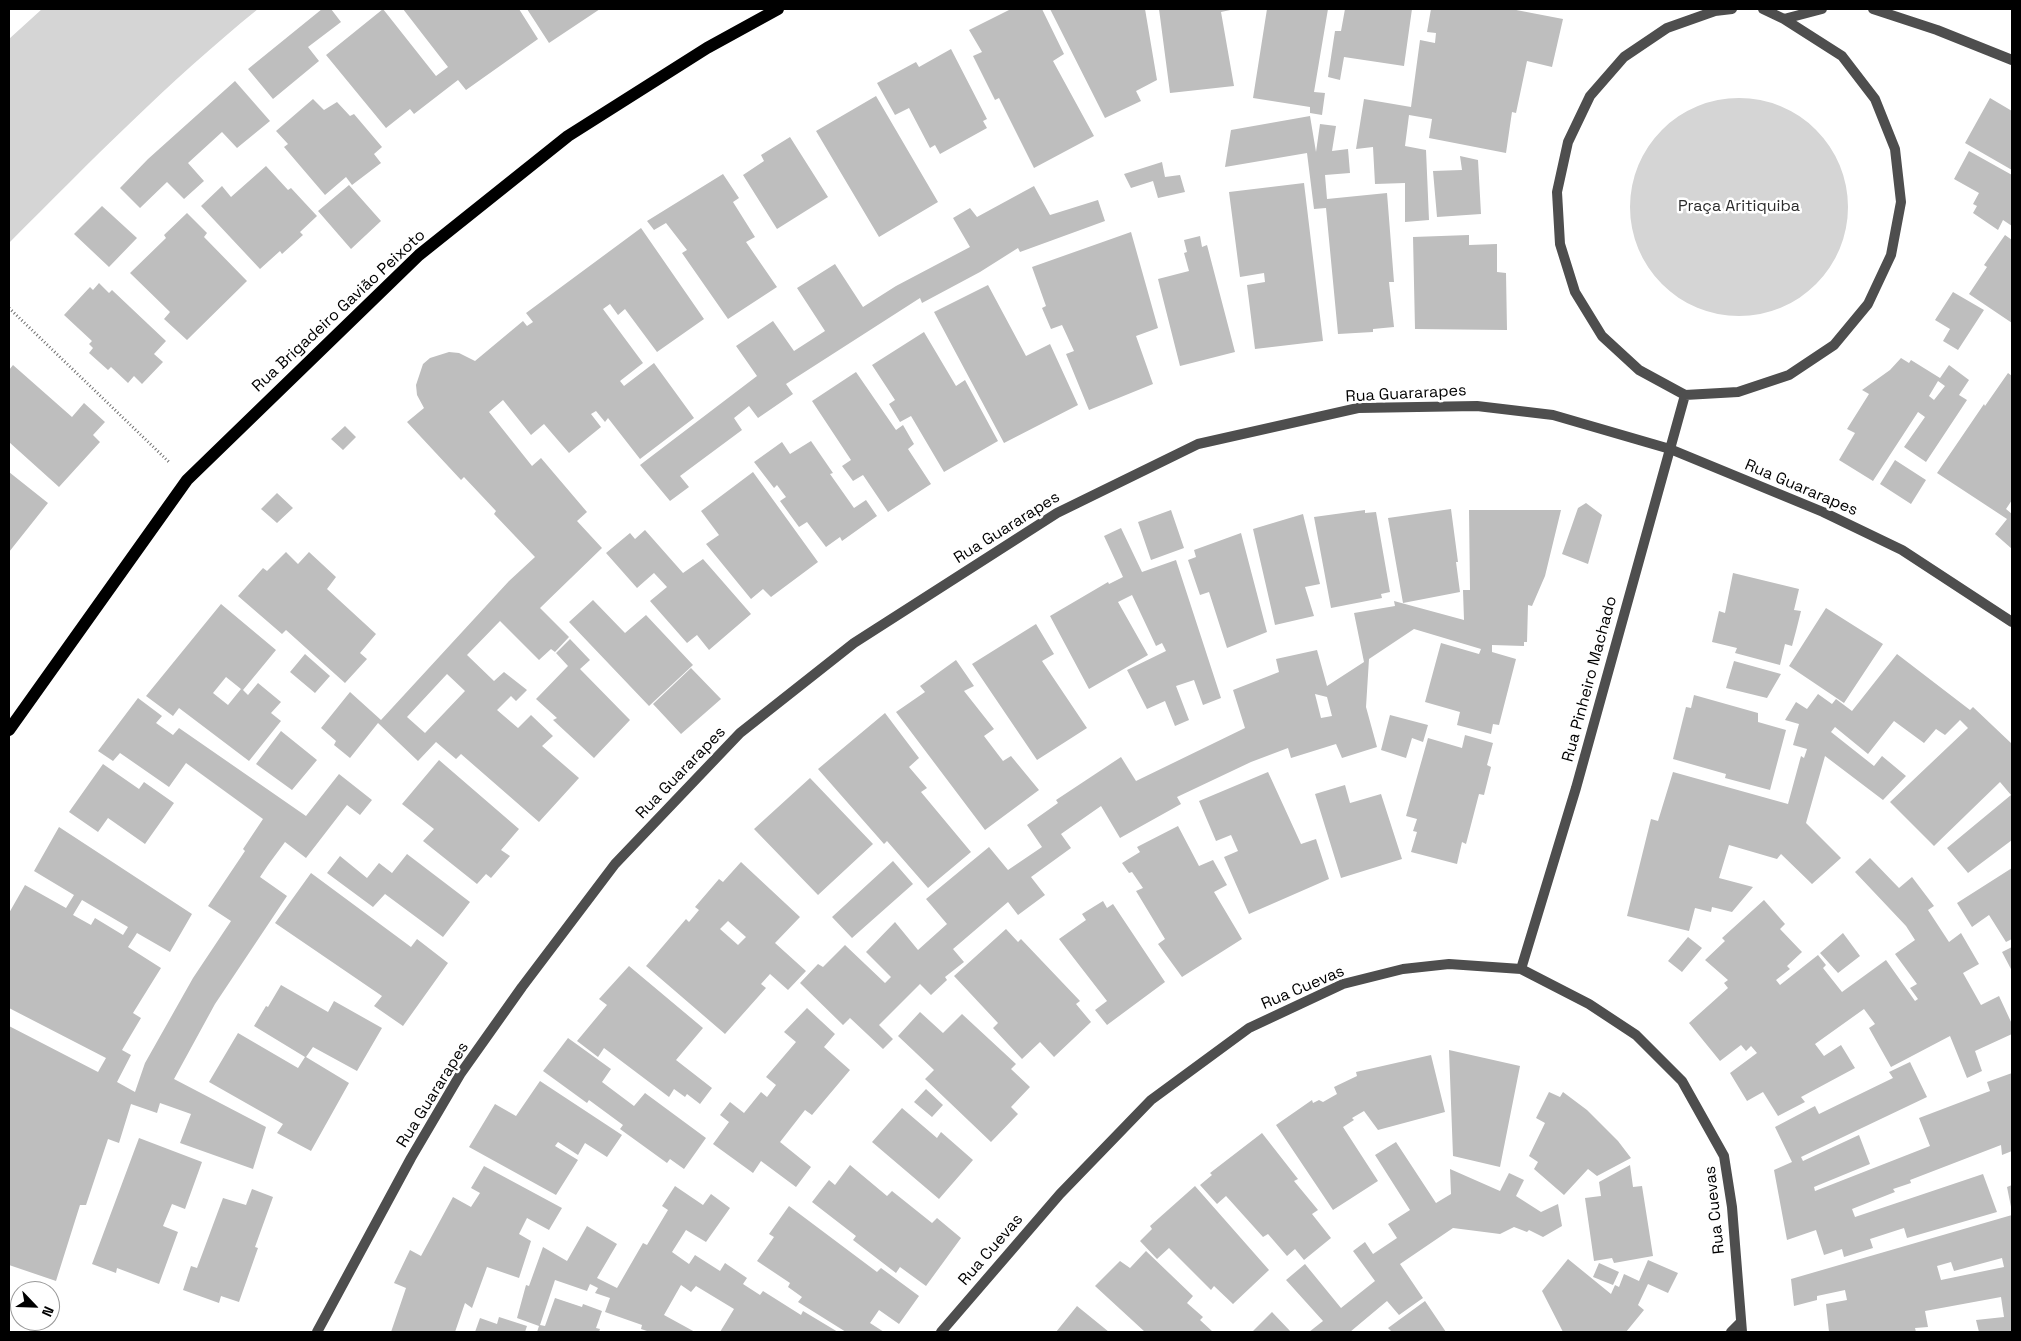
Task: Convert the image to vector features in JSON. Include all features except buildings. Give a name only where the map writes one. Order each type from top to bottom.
[{"type":"main road","name":"Rua Brigadeiro Gavião Peixoto","points":[[9,730],[187,480],[419,255],[568,136],[707,48],[778,9]]},
{"type":"street","points":[[1732,9],[1715,11],[1666,28],[1624,57],[1590,96],[1568,142],[1557,192],[1560,244],[1574,292],[1602,336],[1627,359],[1640,370],[1685,394],[1738,392],[1789,375],[1834,345],[1868,304],[1892,255],[1901,202],[1894,149],[1875,99],[1842,56],[1784,19],[1763,9]]},
{"type":"street","points":[[1784,19],[1822,9]]},
{"type":"street","points":[[1873,9],[1937,30],[2012,60]]},
{"type":"street","name":"Rua Pinheiro Machado","points":[[1521,969],[1576,788],[1685,394]]},
{"type":"street","name":"Rua Guararapes","points":[[316,1332],[411,1158],[462,1073],[522,987],[615,864],[740,733],[854,643],[1057,513],[1198,444],[1358,408],[1478,406],[1553,415],[1670,449],[1823,512],[1902,550],[2012,622]]},
{"type":"street","name":"Rua Cuevas","points":[[941,1332],[1060,1194],[1151,1100],[1249,1028],[1343,984],[1403,969],[1449,964],[1521,969],[1589,1004],[1636,1035],[1682,1081],[1724,1156],[1732,1207],[1741,1327]]},
{"type":"street","points":[[1731,1332],[1741,1327]]},
{"type":"path","points":[[9,308],[187,480]]},
{"type":"green space","points":[[42,9],[258,9],[161,93],[9,243],[9,39]]},
{"type":"green space","name":"Praça Aritiquiba","points":[[1728,98],[1750,98],[1771,102],[1791,111],[1808,122],[1824,138],[1835,155],[1844,175],[1848,207],[1844,239],[1840,249],[1830,268],[1808,292],[1791,303],[1771,312],[1750,316],[1728,316],[1707,312],[1687,303],[1670,292],[1654,276],[1643,259],[1634,239],[1630,218],[1630,196],[1634,175],[1643,155],[1654,138],[1670,122],[1687,111],[1707,102]]}]
